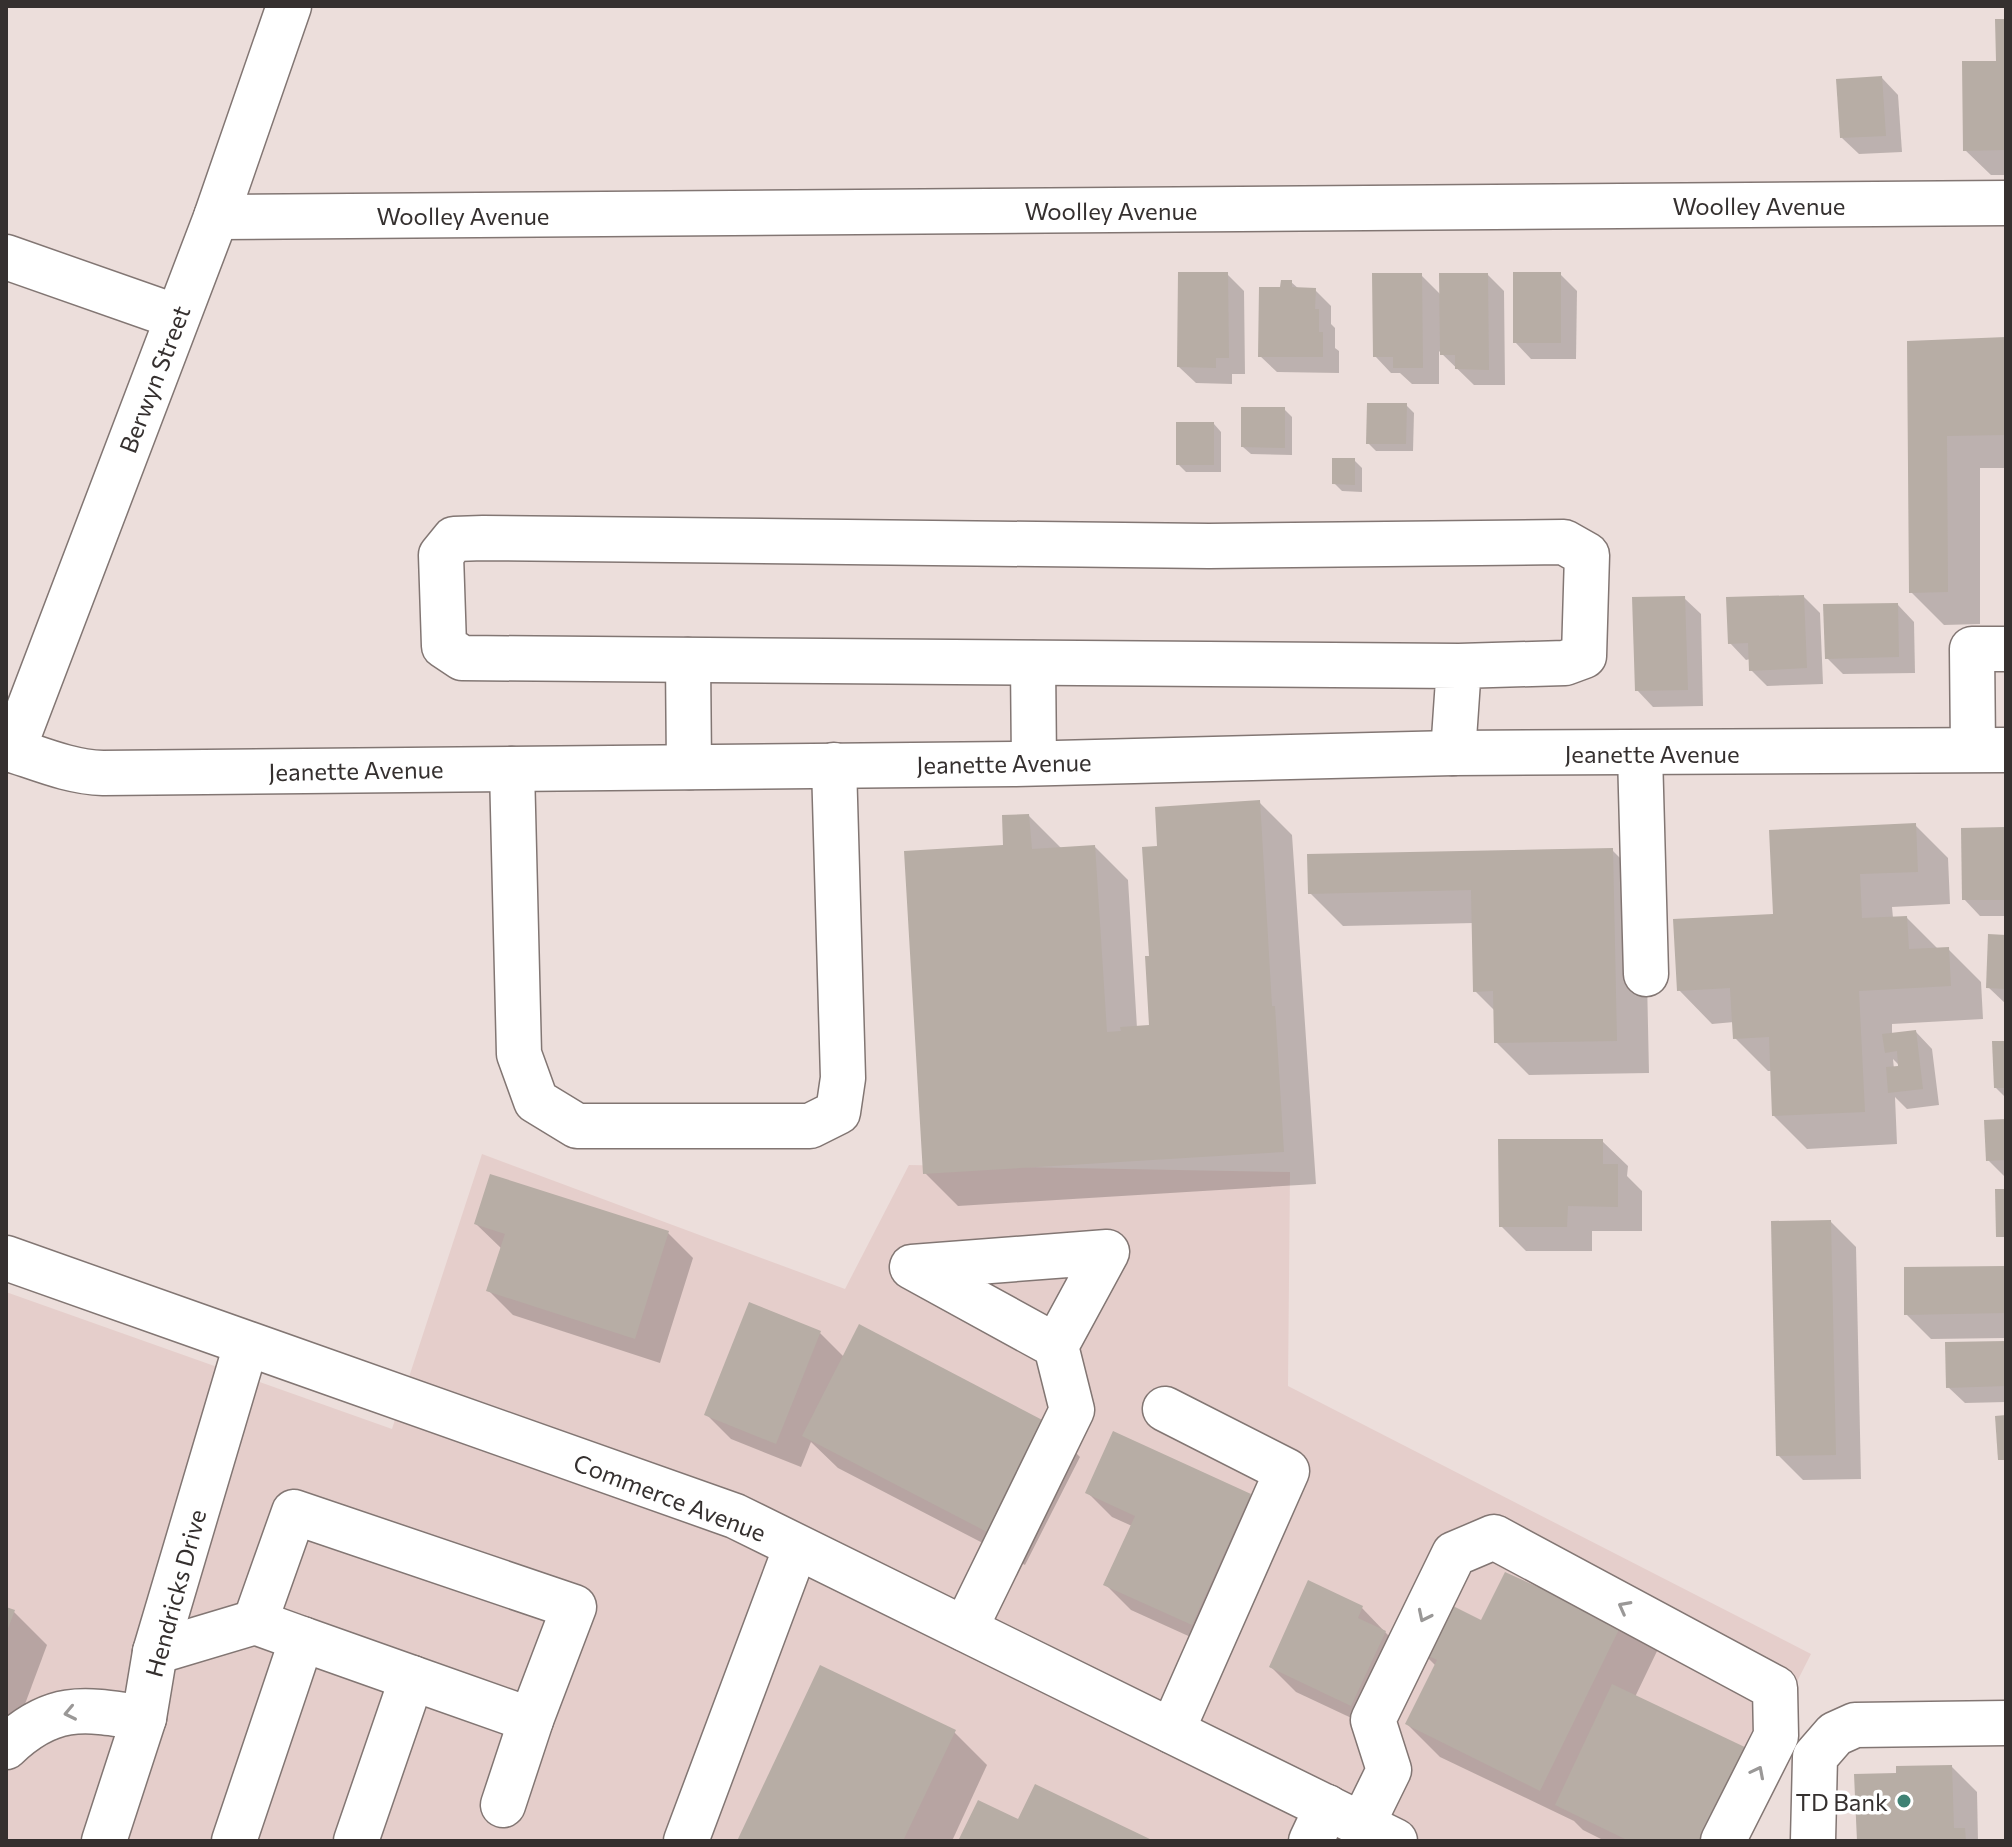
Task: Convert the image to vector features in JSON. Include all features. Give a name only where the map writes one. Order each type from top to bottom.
[{"type":"street","name":"Berwyn Street","points":[[10,749],[216,217],[289,6]]},
{"type":"street","name":"Woolley Avenue","points":[[216,217],[2006,203]]},
{"type":"street","points":[[6,257],[177,317]]},
{"type":"street","points":[[483,538],[1209,546],[1564,542],[1587,555],[1584,656],[1565,663],[1459,666],[688,660],[462,658],[444,646],[441,555],[454,539],[483,538]]},
{"type":"street","points":[[1990,750],[1972,649],[2006,649]]},
{"type":"street","points":[[688,660],[689,767]]},
{"type":"street","points":[[1033,663],[1034,763]]},
{"type":"street","points":[[1453,753],[1459,666]]},
{"type":"street","name":"Jeanette Avenue","points":[[10,749],[49,763],[95,773],[1034,763],[1453,753],[1990,750]]},
{"type":"street","points":[[1640,754],[1646,974]]},
{"type":"street","points":[[512,769],[519,1054],[536,1101],[577,1126],[810,1126],[838,1112],[843,1078],[834,765]]},
{"type":"street","name":"Commerce Avenue","points":[[6,1258],[735,1516],[1172,1731],[1349,1828]]},
{"type":"street","name":"Hendricks Drive","points":[[104,1841],[144,1718],[155,1652],[246,1345]]},
{"type":"street","points":[[965,1629],[1072,1410],[1056,1346]]},
{"type":"street","points":[[1165,1409],[1287,1471],[1172,1731]]},
{"type":"street","points":[[255,1622],[294,1512],[574,1607],[503,1805]]},
{"type":"street","points":[[1349,1828],[1389,1770],[1373,1720],[1454,1554],[1494,1537],[1775,1688],[1776,1736],[1723,1841]]},
{"type":"street","points":[[686,1841],[796,1547]]},
{"type":"street","points":[[155,1652],[255,1622],[531,1720]]},
{"type":"street","points":[[234,1841],[302,1639]]},
{"type":"street","points":[[356,1841],[412,1678]]},
{"type":"street","points":[[6,1747],[24,1730],[43,1719],[86,1709],[144,1718]]},
{"type":"street","points":[[1813,1841],[1815,1757],[1835,1734],[1855,1725],[2006,1723]]},
{"type":"shaded area","points":[[482,1154],[845,1289],[909,1165],[1290,1172],[1288,1386],[1811,1654],[1716,1841],[6,1841],[6,1292],[392,1429]]},
{"type":"building","points":[[1995,19],[2006,19],[2006,150],[1963,151],[1962,61],[1996,61]]},
{"type":"building","points":[[1882,76],[1886,136],[1840,138],[1836,79]]},
{"type":"building","points":[[1178,272],[1228,272],[1229,358],[1216,358],[1216,368],[1177,367]]},
{"type":"building","points":[[1513,272],[1561,272],[1561,343],[1513,343]]},
{"type":"building","points":[[1372,273],[1422,273],[1423,368],[1393,368],[1393,357],[1373,357]]},
{"type":"building","points":[[1439,273],[1488,273],[1489,370],[1455,369],[1455,355],[1440,355]]},
{"type":"building","points":[[1281,280],[1292,280],[1292,287],[1316,288],[1315,309],[1319,309],[1319,332],[1323,332],[1323,357],[1258,357],[1259,287],[1280,287]]},
{"type":"building","points":[[2006,337],[2006,435],[1947,436],[1948,592],[1909,593],[1907,341]]},
{"type":"building","points":[[1367,403],[1407,403],[1406,444],[1366,444]]},
{"type":"building","points":[[1241,407],[1285,407],[1285,448],[1241,447]]},
{"type":"building","points":[[1176,422],[1214,422],[1214,465],[1176,465]]},
{"type":"building","points":[[1332,458],[1355,458],[1355,485],[1332,484]]},
{"type":"building","points":[[1804,595],[1807,668],[1749,671],[1748,643],[1728,644],[1726,597]]},
{"type":"building","points":[[1685,596],[1688,690],[1635,691],[1632,597]]},
{"type":"building","points":[[1898,603],[1899,657],[1825,659],[1823,604]]},
{"type":"building","points":[[1260,800],[1284,1152],[923,1174],[904,851],[1003,845],[1002,815],[1029,814],[1032,849],[1095,845],[1107,1032],[1121,1031],[1120,1027],[1149,1025],[1145,956],[1149,956],[1142,847],[1157,846],[1155,807]]},
{"type":"building","points":[[1916,823],[1918,872],[1860,874],[1862,918],[1907,916],[1909,949],[1949,947],[1951,986],[1859,991],[1865,1112],[1772,1116],[1769,1037],[1733,1039],[1730,988],[1677,991],[1673,919],[1773,914],[1769,830]]},
{"type":"building","points":[[2006,827],[2006,900],[1962,900],[1961,828]]},
{"type":"building","points":[[1613,848],[1617,1041],[1494,1043],[1493,991],[1473,992],[1471,890],[1308,894],[1307,854]]},
{"type":"building","points":[[1988,934],[2006,935],[2006,989],[1986,988]]},
{"type":"building","points":[[1916,1030],[1923,1089],[1888,1093],[1886,1067],[1898,1066],[1897,1051],[1885,1053],[1882,1034]]},
{"type":"building","points":[[1992,1041],[2006,1041],[2006,1088],[1994,1088]]},
{"type":"building","points":[[2006,1119],[2006,1160],[1986,1161],[1984,1120]]},
{"type":"building","points":[[1498,1139],[1603,1139],[1603,1164],[1618,1164],[1618,1207],[1568,1206],[1567,1227],[1499,1227]]},
{"type":"building","points":[[490,1174],[669,1231],[635,1339],[486,1291],[505,1234],[474,1224]]},
{"type":"building","points":[[1995,1189],[2006,1189],[2006,1237],[1996,1237]]},
{"type":"building","points":[[1831,1220],[1836,1455],[1776,1456],[1771,1221]]},
{"type":"building","points":[[2006,1266],[2006,1313],[1904,1315],[1904,1267]]},
{"type":"building","points":[[749,1302],[821,1331],[776,1444],[704,1415]]},
{"type":"building","points":[[859,1324],[1048,1423],[991,1534],[802,1436]]},
{"type":"building","points":[[2006,1341],[2006,1386],[1946,1388],[1945,1342]]},
{"type":"building","points":[[2006,1415],[2006,1460],[1998,1460],[1995,1416]]},
{"type":"building","points":[[1113,1431],[1251,1494],[1192,1625],[1103,1585],[1135,1516],[1085,1493]]},
{"type":"building","points":[[1505,1572],[1538,1587],[1545,1572],[1627,1613],[1540,1791],[1405,1724],[1437,1660],[1418,1651],[1443,1601],[1481,1620]]},
{"type":"building","points":[[1308,1580],[1363,1606],[1358,1618],[1386,1631],[1351,1706],[1269,1667]]},
{"type":"building","points":[[6,1607],[15,1610],[6,1634]]},
{"type":"building","points":[[820,1665],[956,1730],[903,1841],[737,1841]]},
{"type":"building","points":[[1612,1684],[1751,1750],[1709,1841],[1629,1841],[1555,1805]]},
{"type":"building","name":"TD Bank","points":[[1952,1765],[1954,1828],[1965,1828],[1966,1841],[1857,1841],[1854,1774],[1896,1773],[1896,1766]]},
{"type":"building","points":[[1035,1784],[1154,1841],[958,1841],[978,1800],[1018,1819]]},
{"type":"place","name":"TD Bank","points":[[1904,1801]]}]
